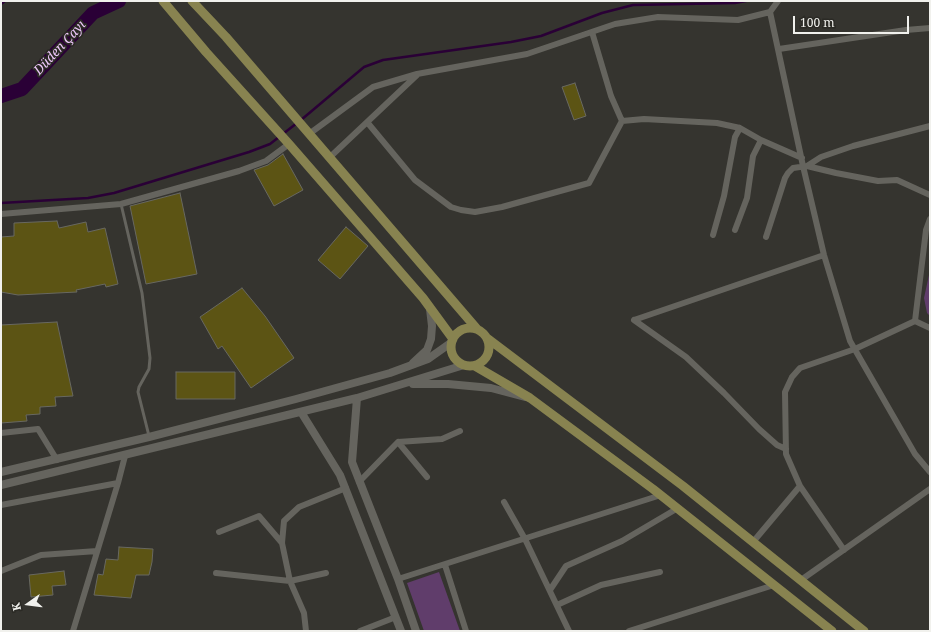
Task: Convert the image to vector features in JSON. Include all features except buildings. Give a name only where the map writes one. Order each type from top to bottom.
[{"type":"main road","points":[[163,1],[206,52],[290,144],[423,298],[453,340]]},
{"type":"main road","points":[[192,1],[226,37],[477,329],[683,486],[864,631]]},
{"type":"main road","points":[[410,366],[427,350],[431,339],[432,326],[430,309]]},
{"type":"main road","points":[[1,472],[57,460],[296,399],[410,366],[428,358],[453,340],[459,332],[464,329],[477,329]]},
{"type":"main road","points":[[475,366],[485,360],[488,355],[490,349],[487,338]]},
{"type":"main road","points":[[453,340],[451,348],[455,359],[464,365]]},
{"type":"main road","points":[[1,485],[125,456],[357,398],[464,365],[475,366],[530,398],[661,495],[832,631]]},
{"type":"main road","points":[[405,384],[448,384],[491,388],[530,398]]},
{"type":"main road","points":[[357,398],[352,462],[398,579],[416,631]]},
{"type":"main road","points":[[300,412],[340,475],[346,488],[401,631]]},
{"type":"street","points":[[309,134],[373,87],[417,74],[527,54],[616,24],[658,17],[738,20],[770,12],[778,1]]},
{"type":"street","points":[[770,12],[824,255],[850,342],[915,454],[930,472]]},
{"type":"street","points":[[779,49],[906,30],[930,28]]},
{"type":"street","points":[[592,32],[611,96],[622,121]]},
{"type":"street","points":[[330,158],[417,74]]},
{"type":"street","points":[[622,121],[644,119],[688,120],[717,123],[740,128],[761,140],[802,158]]},
{"type":"street","points":[[367,122],[415,180],[451,207],[475,212],[502,207],[589,183],[622,121]]},
{"type":"street","points":[[766,237],[785,178],[793,168],[805,166],[821,157],[853,146],[930,126]]},
{"type":"street","points":[[712,235],[724,196],[735,137],[740,128]]},
{"type":"street","points":[[735,230],[747,198],[753,156],[761,140]]},
{"type":"street","points":[[1,214],[121,204],[239,171],[266,161],[290,144]]},
{"type":"street","points":[[805,166],[878,181],[897,180],[930,195]]},
{"type":"street","points":[[915,321],[926,230],[930,219]]},
{"type":"street","points":[[786,449],[777,445],[759,430],[724,393],[686,357],[634,320],[824,255]]},
{"type":"street","points":[[915,321],[930,328]]},
{"type":"street","points":[[844,550],[800,486],[786,454],[785,392],[792,377],[800,368],[855,349],[915,321]]},
{"type":"street","points":[[1,433],[38,429],[57,460]]},
{"type":"street","points":[[359,482],[398,442],[442,439],[460,432]]},
{"type":"street","points":[[398,442],[427,477]]},
{"type":"street","points":[[73,631],[125,456]]},
{"type":"street","points":[[1,505],[118,483]]},
{"type":"street","points":[[753,542],[800,486]]},
{"type":"street","points":[[306,631],[304,613],[290,581],[282,543],[284,521],[299,508],[346,488]]},
{"type":"street","points":[[801,580],[930,489]]},
{"type":"street","points":[[398,579],[661,495]]},
{"type":"street","points":[[504,502],[525,539],[569,631]]},
{"type":"street","points":[[550,590],[566,566],[622,541],[678,508]]},
{"type":"street","points":[[219,532],[259,516],[282,543]]},
{"type":"street","points":[[1,571],[41,555],[97,551]]},
{"type":"street","points":[[445,564],[466,631]]},
{"type":"street","points":[[557,605],[601,585],[660,572]]},
{"type":"street","points":[[216,573],[290,581],[326,573]]},
{"type":"street","points":[[629,631],[774,585]]},
{"type":"street","points":[[360,631],[396,617]]},
{"type":"lane","points":[[121,204],[142,293],[150,358],[149,369],[139,386],[138,392],[149,437]]},
{"type":"shaded area","points":[[929,275],[930,316],[927,313],[924,298]]},
{"type":"shaded area","points":[[439,572],[460,631],[424,631],[407,583]]},
{"type":"waterway","points":[[1,4],[5,1]]},
{"type":"waterway","name":"Düden Çayı","points":[[1,96],[22,89],[93,13],[119,1]]},
{"type":"waterway","points":[[301,120],[364,67],[383,60],[511,42],[541,36],[602,13],[633,5],[735,3],[746,1]]},
{"type":"waterway","points":[[1,203],[88,198],[114,193],[249,152],[270,144],[297,123]]}]
